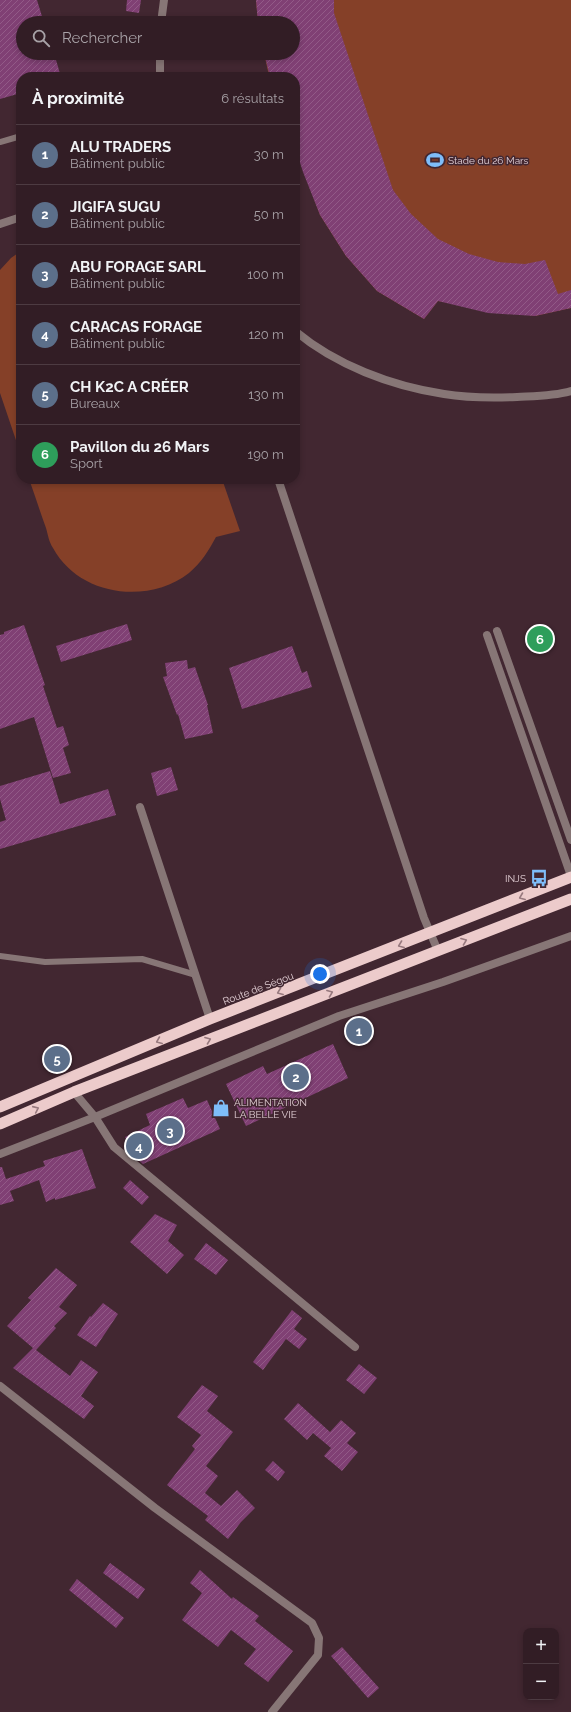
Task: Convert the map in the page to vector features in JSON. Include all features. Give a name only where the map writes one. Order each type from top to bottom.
[{"type":"highway","name":"Route de Ségou","points":[[0,1107],[210,1019],[431,933],[571,876]]},
{"type":"highway","points":[[0,1124],[74,1092],[571,899]]},
{"type":"street","points":[[162,16],[164,0]]},
{"type":"street","points":[[160,60],[160,72]]},
{"type":"street","points":[[0,224],[16,219]]},
{"type":"street","points":[[300,335],[312,345],[354,367],[398,384],[444,395],[488,398],[536,396],[571,391]]},
{"type":"street","points":[[280,484],[424,918],[438,951]]},
{"type":"street","points":[[497,631],[571,840]]},
{"type":"street","points":[[486,635],[571,876]]},
{"type":"street","points":[[140,807],[210,1019]]},
{"type":"street","points":[[0,1154],[95,1117],[338,1016],[443,982],[571,936]]},
{"type":"street","points":[[74,1092],[95,1117],[114,1147],[355,1348]]},
{"type":"street","points":[[0,1386],[155,1508],[312,1623],[319,1638],[318,1655],[277,1710]]},
{"type":"lane","points":[[0,142],[16,137]]},
{"type":"lane","points":[[0,956],[45,962],[142,959],[196,975]]},
{"type":"shaded area","name":"Stade du 26 Mars","points":[[256,0],[571,0],[571,308],[535,316],[438,301],[424,319],[377,291],[346,256],[320,215],[300,161],[300,72],[268,72],[266,60],[300,60],[300,16],[257,16]]},
{"type":"shaded area","points":[[16,254],[16,440],[0,393],[0,270]]},
{"type":"shaded area","points":[[31,484],[224,484],[240,531],[216,537],[201,561],[189,573],[172,583],[154,589],[135,592],[115,590],[97,585],[79,577],[65,564],[53,548]]},
{"type":"building","points":[[0,0],[37,0],[42,16],[16,16],[16,60],[56,60],[60,72],[16,72],[16,94],[0,99]]},
{"type":"building","points":[[127,0],[141,0],[139,13],[126,11]]},
{"type":"building","points":[[256,0],[334,0],[334,13],[393,190],[411,214],[438,239],[469,254],[498,262],[525,264],[545,260],[558,294],[571,290],[571,308],[535,316],[488,313],[438,301],[424,319],[377,291],[346,256],[320,215],[303,172],[300,163],[300,72],[269,72],[266,60],[300,60],[300,16],[257,16]]},
{"type":"building","points":[[127,624],[132,640],[61,662],[56,646]]},
{"type":"building","points":[[24,625],[45,685],[43,686],[57,728],[63,726],[69,745],[63,748],[71,773],[53,778],[34,717],[0,729],[0,635],[4,634],[4,632]]},
{"type":"building","points":[[292,646],[302,673],[307,671],[312,687],[242,709],[229,668]]},
{"type":"building","points":[[187,660],[188,669],[195,667],[208,705],[213,733],[185,739],[178,714],[177,715],[163,677],[167,676],[165,663]]},
{"type":"building","points":[[171,767],[178,790],[157,796],[151,773]]},
{"type":"building","points":[[50,771],[60,804],[108,789],[116,815],[0,849],[0,822],[6,820],[0,799],[0,786]]},
{"type":"building","points":[[333,1044],[348,1078],[246,1126],[226,1084],[263,1066],[267,1074]]},
{"type":"building","points":[[183,1098],[188,1108],[207,1100],[220,1129],[143,1164],[135,1157],[125,1137],[150,1125],[146,1114]]},
{"type":"building","points":[[82,1149],[96,1188],[55,1200],[55,1198],[46,1202],[39,1180],[10,1191],[14,1201],[0,1205],[0,1167],[2,1167],[6,1179],[45,1166],[43,1161]]},
{"type":"building","points":[[130,1180],[149,1197],[142,1205],[123,1188]]},
{"type":"building","points":[[155,1214],[177,1225],[168,1241],[184,1255],[167,1274],[130,1242]]},
{"type":"building","points":[[206,1243],[228,1260],[216,1275],[194,1259]]},
{"type":"building","points":[[56,1268],[77,1285],[59,1307],[67,1313],[54,1326],[56,1328],[36,1350],[70,1376],[81,1360],[98,1372],[81,1396],[94,1406],[84,1419],[13,1368],[33,1348],[7,1326],[31,1300],[28,1298]]},
{"type":"building","points":[[103,1303],[118,1314],[96,1347],[77,1335],[90,1316],[91,1317]]},
{"type":"building","points":[[292,1310],[302,1318],[294,1329],[307,1339],[299,1349],[286,1339],[263,1370],[253,1362]]},
{"type":"building","points":[[359,1364],[377,1378],[364,1394],[346,1380]]},
{"type":"building","points":[[202,1385],[218,1396],[207,1411],[233,1432],[206,1466],[218,1476],[205,1493],[221,1506],[237,1490],[255,1508],[241,1522],[228,1539],[205,1520],[208,1516],[167,1485],[195,1449],[192,1446],[201,1435],[177,1417]]},
{"type":"building","points":[[298,1403],[330,1432],[341,1420],[356,1433],[347,1443],[358,1452],[342,1471],[324,1456],[331,1448],[313,1433],[307,1440],[284,1419]]},
{"type":"building","points":[[273,1461],[285,1472],[278,1481],[265,1470]]},
{"type":"building","points":[[110,1563],[145,1589],[138,1599],[103,1573]]},
{"type":"building","points":[[200,1570],[232,1599],[233,1597],[259,1616],[255,1621],[293,1651],[268,1682],[244,1664],[256,1649],[231,1630],[218,1647],[182,1620],[202,1593],[190,1583]]},
{"type":"building","points":[[77,1579],[124,1618],[116,1628],[69,1590]]},
{"type":"building","points":[[342,1647],[379,1688],[368,1698],[331,1656]]},
{"type":"place","name":"Stade du 26 Mars","points":[[435,160]]},
{"type":"place","name":"Pavillon du 26 Mars","points":[[540,639]]},
{"type":"place","name":"INJS","points":[[539,878]]},
{"type":"place","name":"ALU TRADERS","points":[[359,1031]]},
{"type":"place","name":"CH K2C A CRÉER","points":[[57,1059]]},
{"type":"place","name":"JIGIFA SUGU","points":[[296,1077]]},
{"type":"place","name":"ALIMENTATION LA BELLE VIE","points":[[221,1108]]},
{"type":"place","name":"ABU FORAGE SARL","points":[[170,1131]]},
{"type":"place","name":"CARACAS FORAGE","points":[[139,1146]]}]
